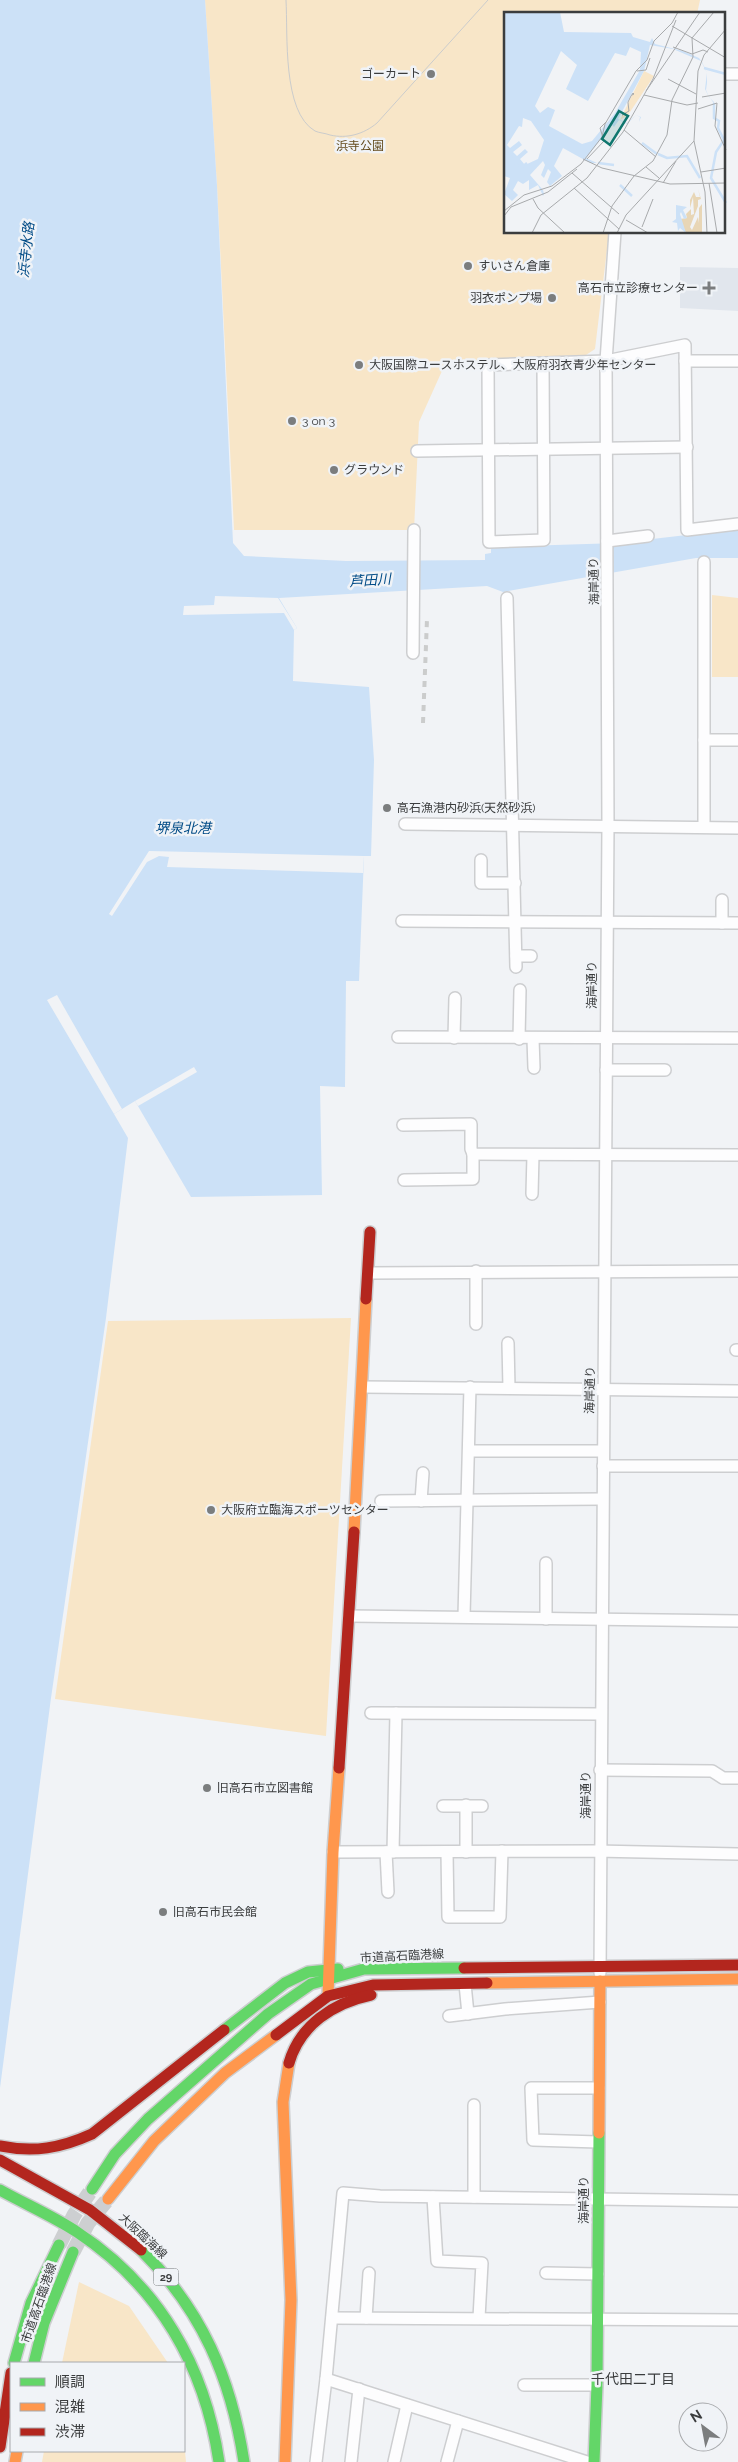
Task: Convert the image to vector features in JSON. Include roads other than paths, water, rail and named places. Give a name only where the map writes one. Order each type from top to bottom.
[{"type":"street","name":"海岸通り","points":[[594,2462],[598,2321],[600,1714],[606,1270],[606,922],[608,825],[606,361],[615,234]]},
{"type":"street","points":[[543,363],[544,540],[489,542],[488,365],[543,363],[606,361],[685,345],[687,530],[738,524]]},
{"type":"street","points":[[685,361],[738,361]]},
{"type":"street","points":[[417,451],[544,451],[687,447]]},
{"type":"street","points":[[413,653],[414,530]]},
{"type":"street","points":[[607,541],[648,536]]},
{"type":"street","points":[[704,562],[704,827]]},
{"type":"street","points":[[507,598],[516,962],[531,956]]},
{"type":"street","points":[[704,740],[738,740]]},
{"type":"street","points":[[405,824],[738,828]]},
{"type":"street","points":[[481,860],[481,883],[514,883]]},
{"type":"street","points":[[722,900],[722,923]]},
{"type":"street","points":[[402,921],[738,923]]},
{"type":"street","points":[[519,1039],[520,990]]},
{"type":"street","points":[[454,1038],[455,998]]},
{"type":"street","points":[[398,1037],[519,1039],[738,1038]]},
{"type":"street","points":[[533,1039],[534,1068]]},
{"type":"street","points":[[606,1070],[664,1070]]},
{"type":"street","points":[[403,1125],[471,1124],[471,1148],[473,1154],[473,1179],[404,1180]]},
{"type":"street","points":[[473,1154],[533,1156],[606,1153],[738,1155]]},
{"type":"street","points":[[532,1194],[533,1156]]},
{"type":"street","points":[[328,1996],[333,1852],[363,1387],[370,1232]]},
{"type":"street","points":[[368,1273],[606,1270],[738,1271]]},
{"type":"street","points":[[476,1271],[476,1324]]},
{"type":"street","points":[[508,1343],[509,1388]]},
{"type":"street","points":[[363,1387],[738,1391]]},
{"type":"street","points":[[464,1616],[466,1501],[470,1451],[470,1387]]},
{"type":"street","points":[[470,1451],[603,1451]]},
{"type":"street","points":[[603,1466],[738,1466]]},
{"type":"street","points":[[421,1501],[423,1473]]},
{"type":"street","points":[[381,1501],[602,1499]]},
{"type":"street","points":[[546,1563],[546,1619]]},
{"type":"street","points":[[349,1616],[738,1621]]},
{"type":"street","points":[[371,1713],[600,1714]]},
{"type":"street","points":[[388,1892],[396,1713]]},
{"type":"street","points":[[600,1770],[712,1771],[723,1778],[738,1778]]},
{"type":"street","points":[[466,1805],[466,1852]]},
{"type":"street","points":[[443,1806],[482,1806]]},
{"type":"street","points":[[333,1852],[600,1851],[738,1854]]},
{"type":"street","points":[[447,1852],[448,1917],[500,1917],[502,1852]]},
{"type":"street","name":"市道高石臨港線","points":[[329,1974],[364,1969],[738,1965]]},
{"type":"street","points":[[0,2146],[18,2150],[47,2151],[68,2146],[92,2134],[285,1983],[308,1972],[329,1974]]},
{"type":"street","points":[[92,2189],[115,2154],[162,2107],[292,1995],[329,1974]]},
{"type":"street","points":[[108,2198],[154,2141],[225,2073],[328,1996],[373,1985],[738,1979]]},
{"type":"street","points":[[464,1984],[468,2014]]},
{"type":"street","points":[[285,2462],[291,2300],[283,2102],[287,2072],[294,2048],[311,2026],[333,2008],[365,1996],[464,1984]]},
{"type":"street","points":[[449,2016],[600,2002]]},
{"type":"street","points":[[598,2142],[533,2140],[531,2088],[599,2088]]},
{"type":"street","points":[[474,2105],[474,2197]]},
{"type":"street","name":"大阪臨海線","points":[[0,2160],[103,2218],[152,2261],[173,2286],[195,2314],[215,2350],[231,2391],[238,2419],[244,2462]]},
{"type":"street","name":"29","points":[[0,2190],[77,2232],[122,2268],[148,2293],[183,2346],[198,2379],[216,2442],[219,2462]]},
{"type":"street","points":[[316,2462],[326,2379],[343,2193],[433,2197],[738,2201]]},
{"type":"street","points":[[433,2197],[437,2261],[482,2263],[479,2318]]},
{"type":"street","name":"市道高石臨港線","points":[[14,2362],[31,2303],[59,2244]]},
{"type":"street","name":"市道高石臨港線","points":[[34,2362],[44,2323],[73,2252]]},
{"type":"street","points":[[366,2318],[369,2272]]},
{"type":"street","points":[[546,2273],[598,2274]]},
{"type":"street","points":[[332,2318],[479,2318],[598,2321],[738,2320]]},
{"type":"street","points":[[326,2379],[587,2462]]},
{"type":"street","points":[[0,2446],[10,2381]]},
{"type":"street","points":[[524,2385],[597,2385]]},
{"type":"street","points":[[351,2462],[359,2390]]},
{"type":"street","points":[[394,2462],[407,2405]]},
{"type":"street","points":[[448,2462],[458,2421]]},
{"type":"water","name":"堺泉北港","points":[[0,0],[205,0],[217,186],[233,543],[244,556],[346,561],[485,560],[485,554],[491,553],[491,547],[618,543],[738,529],[738,558],[696,558],[503,592],[487,586],[279,598],[297,628],[294,630],[293,681],[369,687],[374,760],[371,856],[364,856],[359,981],[346,981],[345,1087],[320,1086],[322,1195],[191,1197],[135,1101],[114,1114],[128,1138],[106,1318],[51,1698],[0,2088]]},
{"type":"tunnel","points":[[59,2245],[74,2215],[92,2189]]},
{"type":"tunnel","points":[[73,2252],[88,2223],[108,2199]]},
{"type":"tram line","points":[[286,0],[289,71],[297,107],[304,121],[315,131],[336,136],[349,136],[361,133],[377,123],[488,0]]},
{"type":"railway","points":[[423,723],[427,619]]},
{"type":"place","name":"ゴーカート","points":[[431,74]]},
{"type":"place","name":"すいさん倉庫","points":[[468,266]]},
{"type":"place","name":"高石市立診療センター","points":[[709,288]]},
{"type":"place","name":"羽衣ポンプ場","points":[[552,298]]},
{"type":"place","name":"大阪国際ユースホステル、大阪府羽衣青少年センター","points":[[359,365]]},
{"type":"place","name":"3 on 3","points":[[292,421]]},
{"type":"place","name":"グラウンド","points":[[334,470]]},
{"type":"place","name":"高石漁港内砂浜(天然砂浜)","points":[[387,808]]},
{"type":"place","name":"大阪府立臨海スポーツセンター","points":[[211,1510]]},
{"type":"place","name":"旧高石市立図書館","points":[[207,1788]]},
{"type":"place","name":"旧高石市民会館","points":[[163,1912]]},
{"type":"district","name":"千代田二丁目","points":[[633,2379]]},
{"type":"park label","name":"浜寺公園","points":[[360,146]]},
{"type":"water label","name":"浜寺水路","points":[[26,250]]},
{"type":"water label","name":"芦田川","points":[[370,580]]}]
